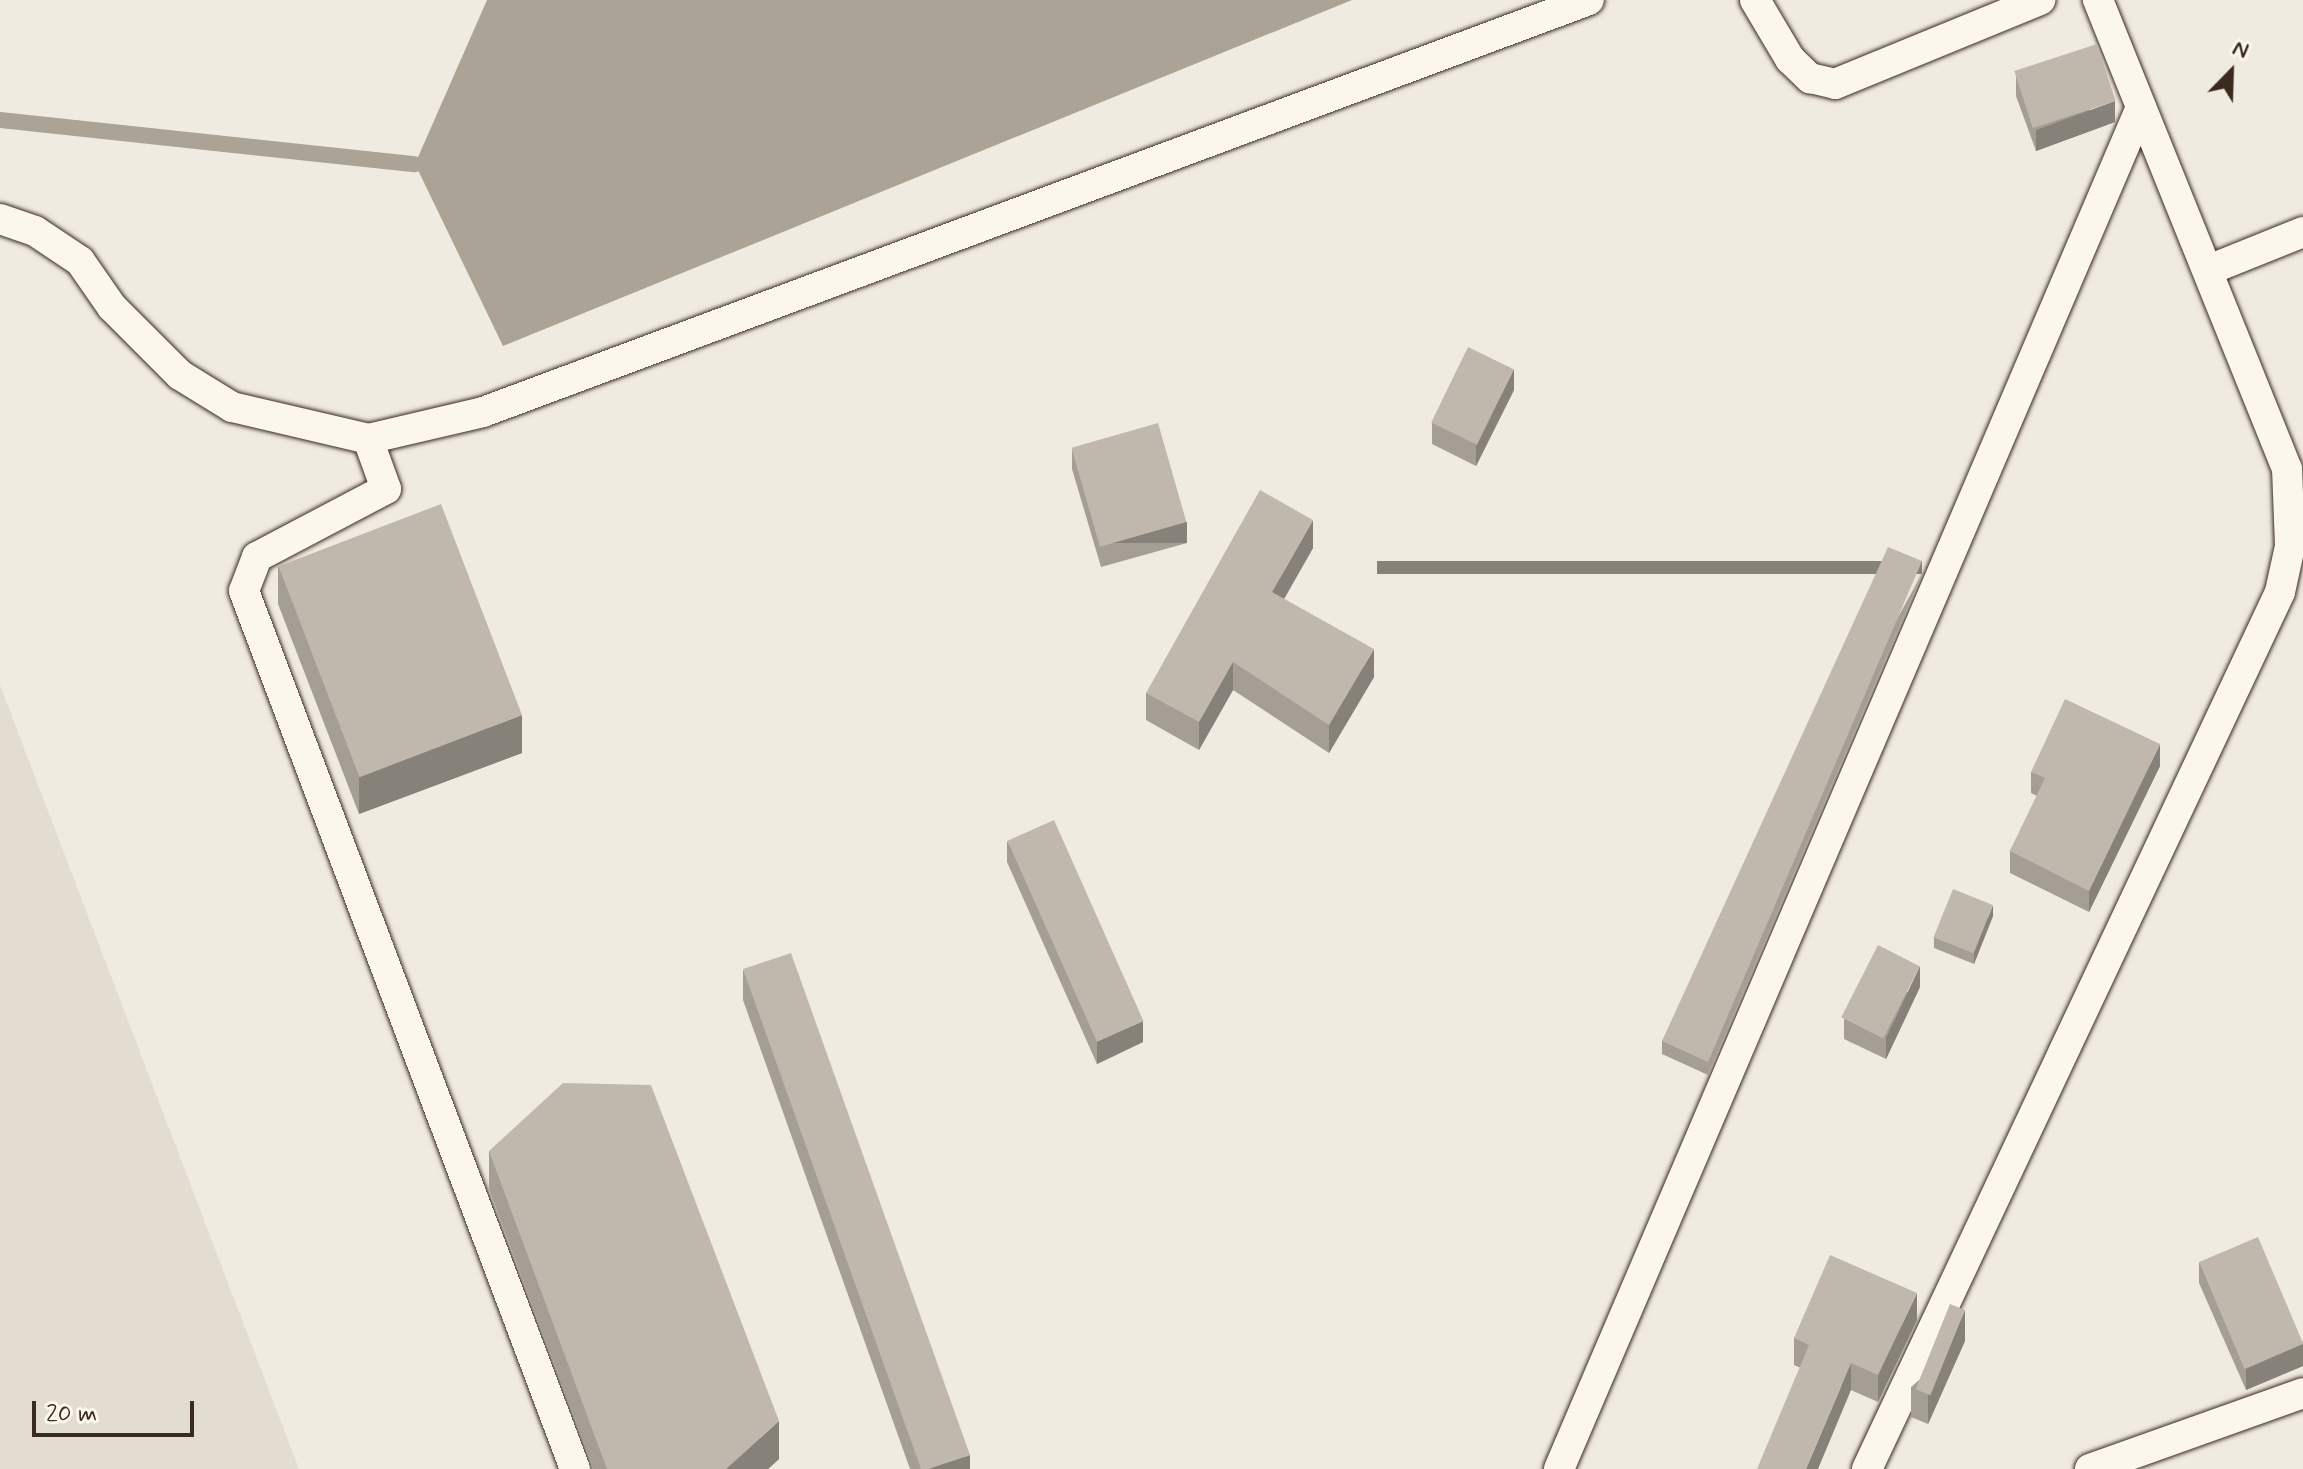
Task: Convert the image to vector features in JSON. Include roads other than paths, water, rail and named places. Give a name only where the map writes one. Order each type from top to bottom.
[{"type":"lane","points":[[0,219],[35,231],[80,261],[112,307],[180,375],[232,407],[368,439],[483,412],[1589,0]]},
{"type":"lane","points":[[1755,0],[1790,59],[1810,78],[1835,84],[2040,0]]},
{"type":"lane","points":[[1867,1469],[2280,592],[2294,510],[2287,469],[2211,269],[2098,0]]},
{"type":"lane","points":[[1559,1469],[2141,107]]},
{"type":"lane","points":[[2211,269],[2303,232]]},
{"type":"lane","points":[[368,439],[386,489],[257,557],[244,591],[575,1469]]},
{"type":"lane","points":[[2090,1469],[2303,1393]]},
{"type":"waterway","points":[[0,120],[415,164]]}]
